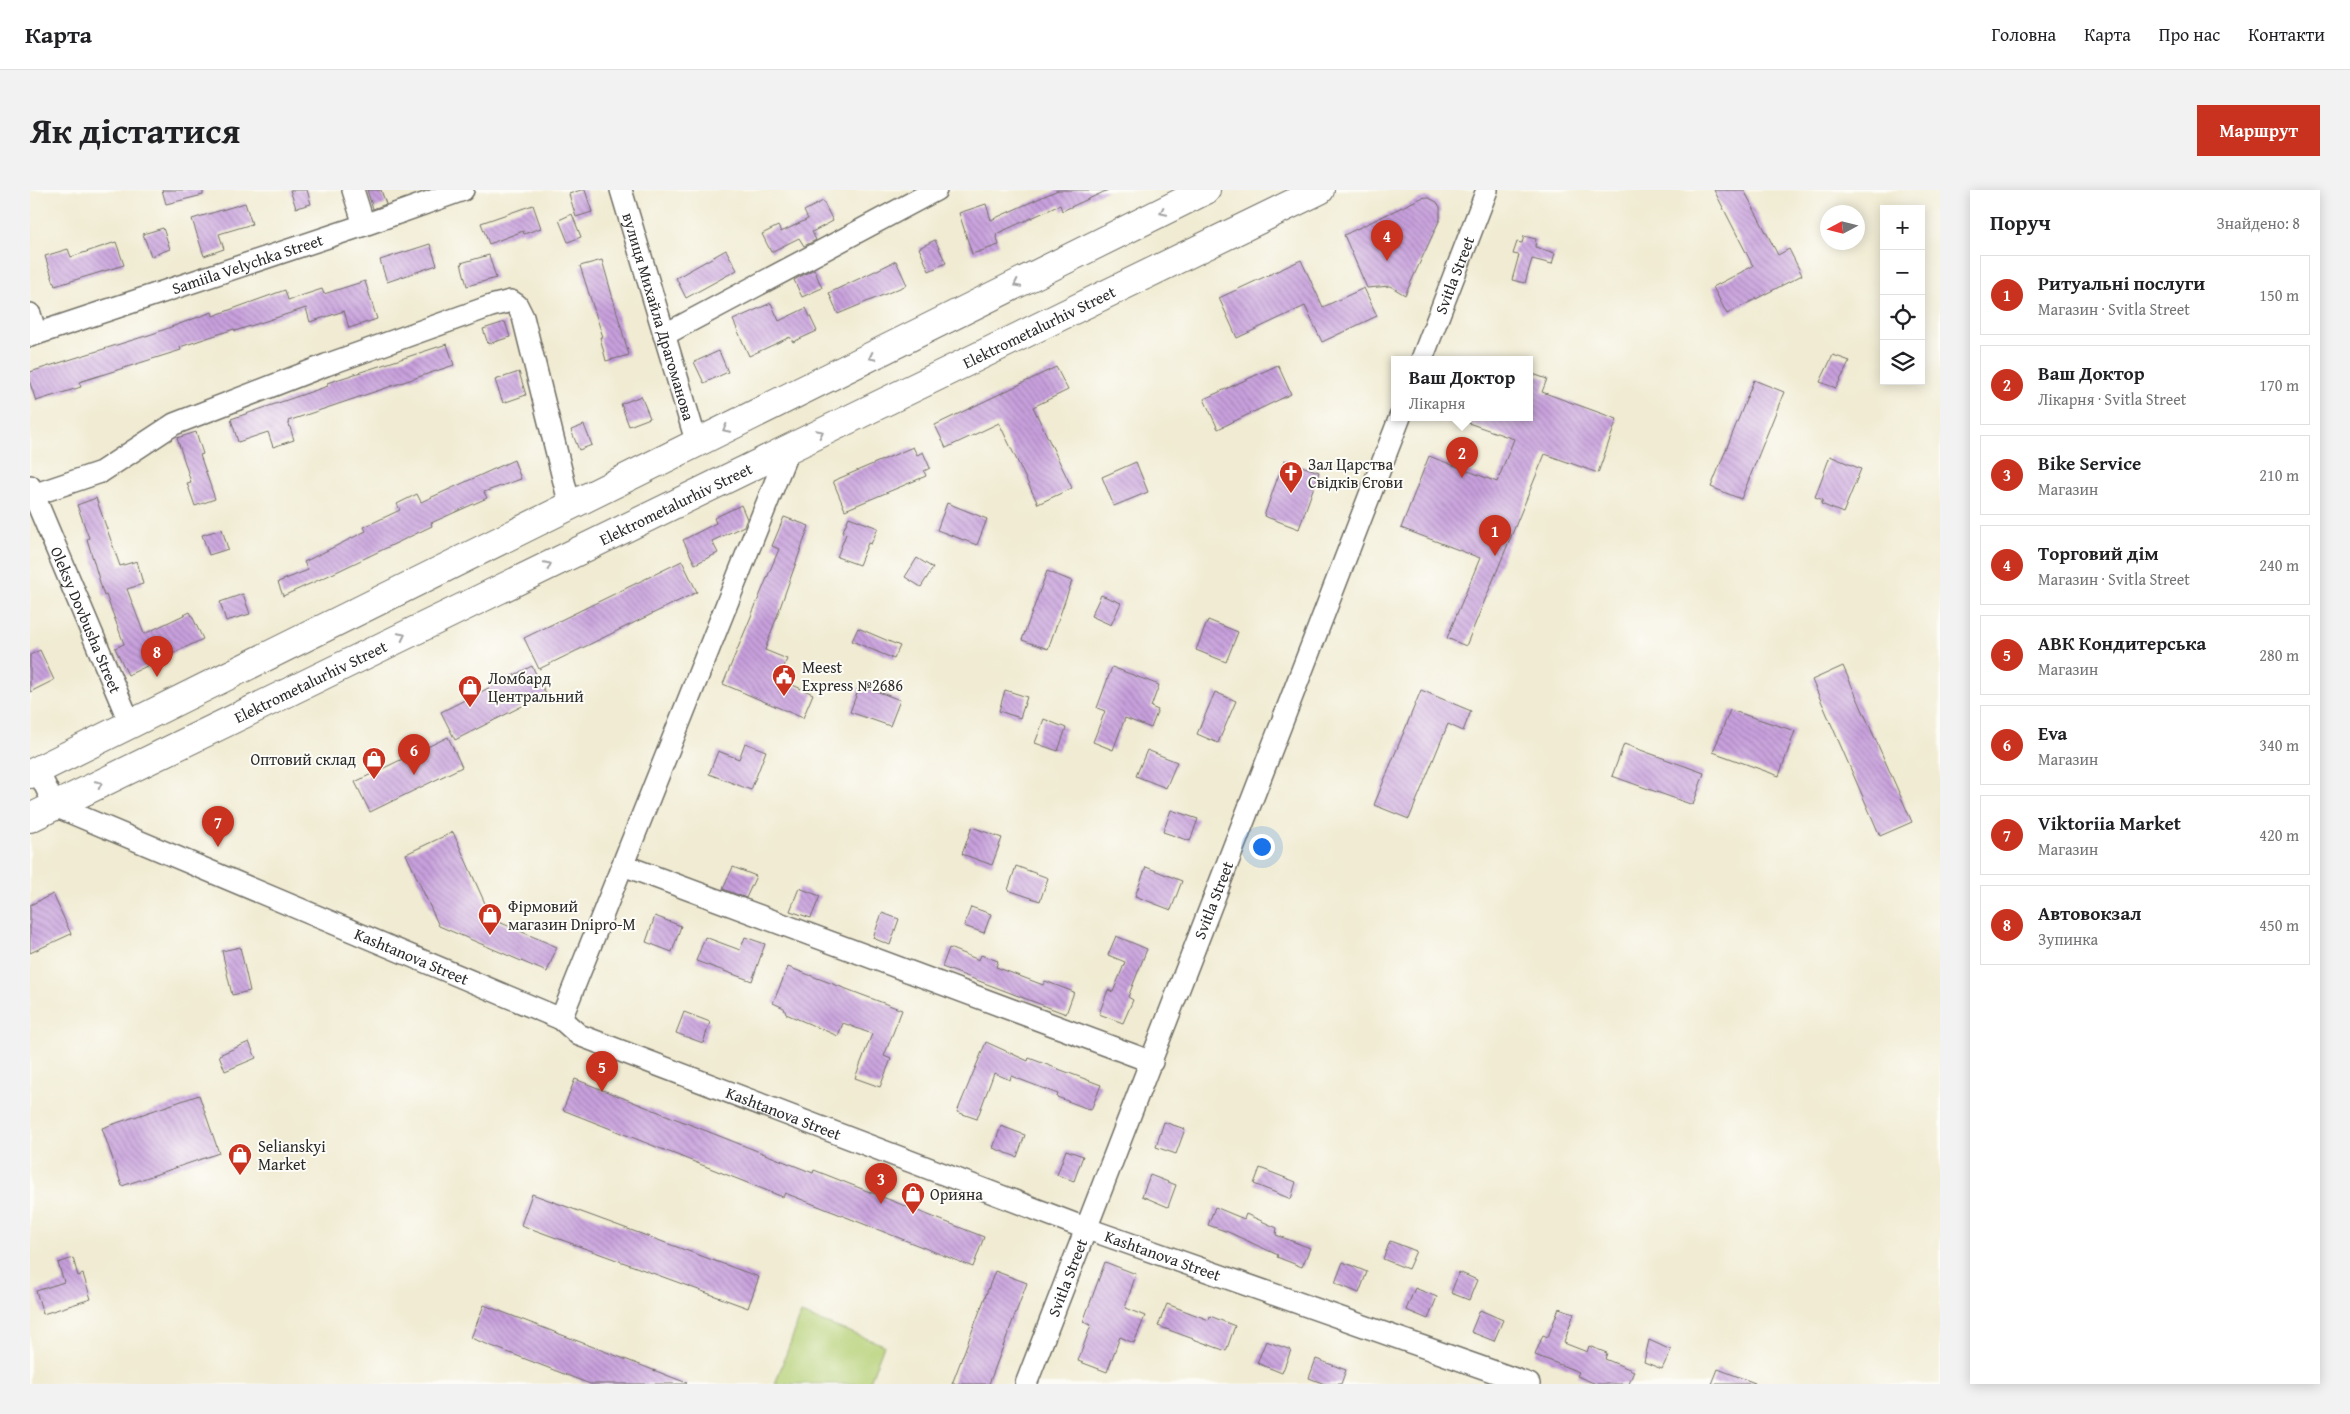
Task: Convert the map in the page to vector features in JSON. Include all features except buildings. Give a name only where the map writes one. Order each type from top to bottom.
[{"type":"main road","points":[[34,773],[1206,190]]},
{"type":"main road","name":"Elektrometalurhiv Street","points":[[30,818],[1320,190]]},
{"type":"street","points":[[353,190],[364,225]]},
{"type":"street","name":"Samiila Velychka Street","points":[[32,328],[364,225],[462,190]]},
{"type":"street","name":"вулиця Михайла Драгоманова","points":[[621,190],[697,444]]},
{"type":"street","points":[[664,335],[936,190]]},
{"type":"street","name":"Svitla Street","points":[[1423,356],[1487,190]]},
{"type":"street","points":[[32,490],[101,472],[174,424],[326,365],[492,306],[511,302],[516,305],[523,318],[570,506]]},
{"type":"street","name":"Svitla Street","points":[[1026,1384],[1398,421]]},
{"type":"street","points":[[561,1019],[789,448]]},
{"type":"street","name":"Oleksy Dovbusha Street","points":[[32,490],[131,726]]},
{"type":"street","points":[[34,773],[55,806]]},
{"type":"street","name":"Kashtanova Street","points":[[55,806],[561,1019],[579,1035],[1085,1228],[1529,1384]]},
{"type":"street","points":[[623,865],[1152,1062]]},
{"type":"green space","points":[[801,1314],[884,1345],[869,1384],[775,1384]]},
{"type":"place","name":"Торговий дім","points":[[1387,261]]},
{"type":"place","name":"Ваш Доктор","points":[[1462,478]]},
{"type":"place","name":"Зал Царства Свідків Єгови","points":[[1291,494]]},
{"type":"place","name":"Ритуальні послуги","points":[[1495,556]]},
{"type":"place","name":"Автовокзал","points":[[157,677]]},
{"type":"place","name":"Meest Express №2686","points":[[784,697]]},
{"type":"place","name":"Ломбард Центральний","points":[[470,708]]},
{"type":"place","name":"Eva","points":[[414,775]]},
{"type":"place","name":"Оптовий склад","points":[[374,780]]},
{"type":"place","name":"Viktoriia Market","points":[[218,847]]},
{"type":"place","name":"Фірмовий магазин Dnipro-M","points":[[490,936]]},
{"type":"place","name":"АВК Кондитерська","points":[[602,1092]]},
{"type":"place","name":"Selianskyi Market","points":[[240,1176]]},
{"type":"place","name":"Bike Service","points":[[881,1204]]},
{"type":"place","name":"Орияна","points":[[913,1215]]}]
